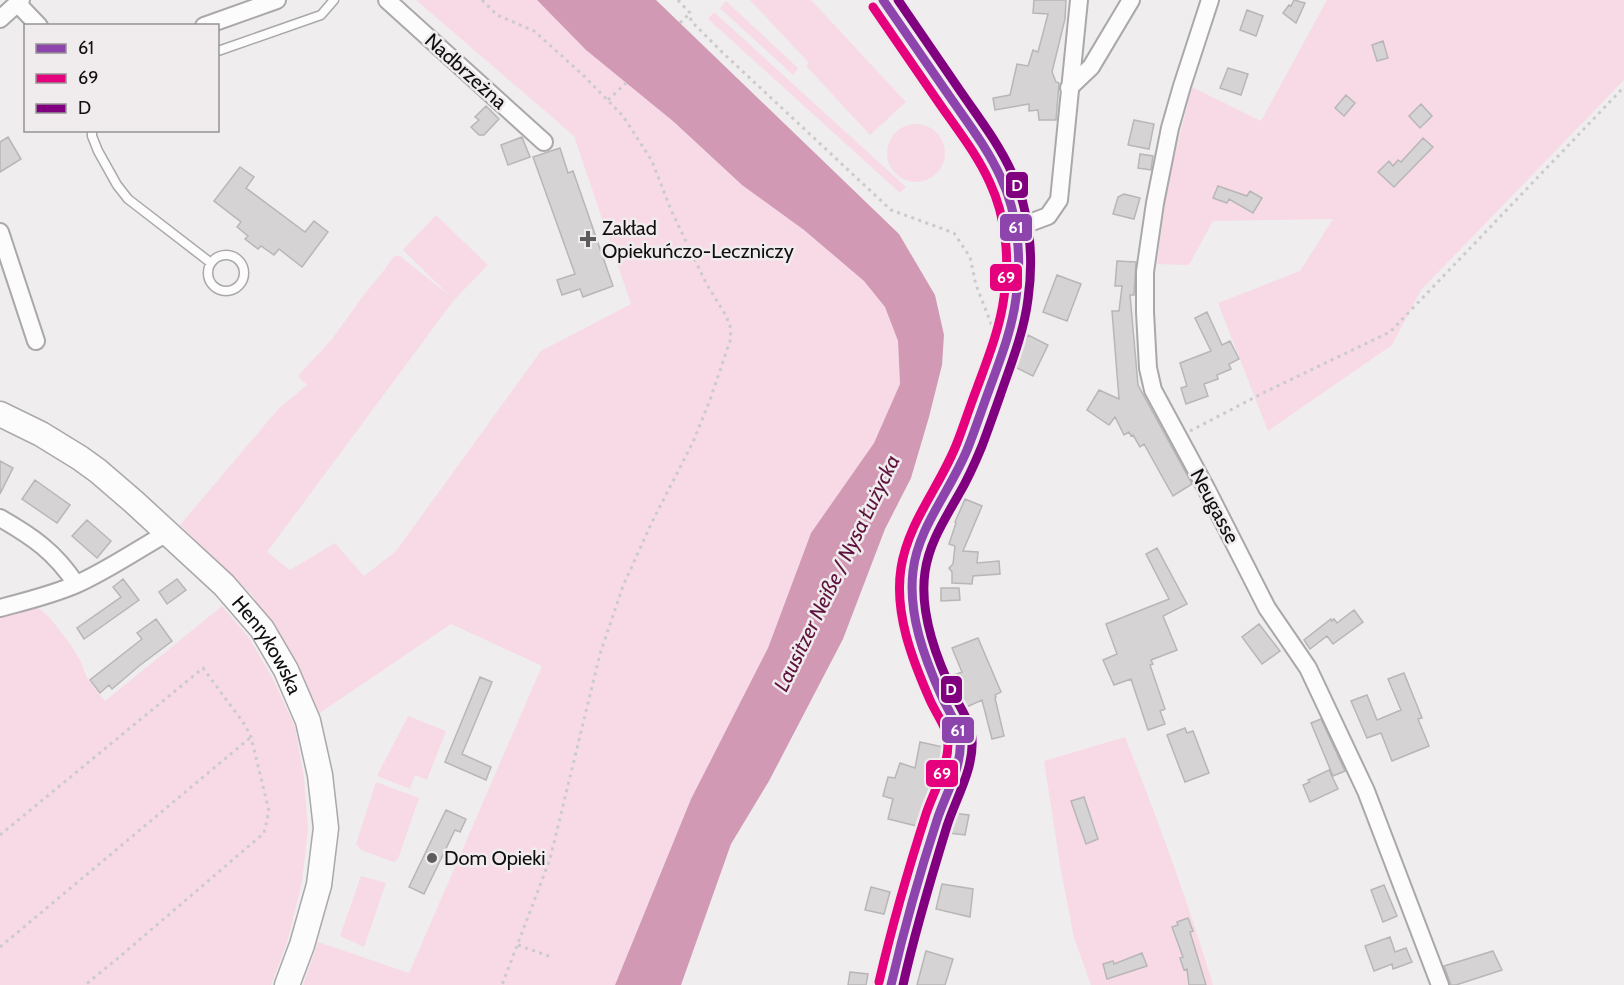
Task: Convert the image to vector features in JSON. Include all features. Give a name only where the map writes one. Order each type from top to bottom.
[{"type":"main road","name":"Henrykowska","points":[[0,414],[41,434],[98,471],[224,585],[262,629],[286,670],[308,721],[320,775],[326,828],[319,885],[302,945],[287,985]]},
{"type":"street","points":[[210,24],[277,0]]},
{"type":"street","name":"Nadbrzeżna","points":[[387,0],[544,142]]},
{"type":"street","points":[[883,0],[994,164],[1012,207],[1016,228],[1018,274],[1014,310],[998,366],[969,446],[957,473],[926,527],[913,568],[911,589],[920,636],[935,683],[957,728],[960,740],[955,769],[937,818],[897,955],[891,985]]},
{"type":"street","points":[[1016,228],[1048,216],[1059,200],[1079,0]]},
{"type":"street","points":[[1069,88],[1091,67],[1131,0]]},
{"type":"street","name":"Neugasse","points":[[1210,0],[1182,86],[1168,138],[1155,203],[1145,272],[1148,368],[1153,390],[1267,608],[1308,668],[1366,791],[1440,985]]},
{"type":"street","points":[[0,20],[19,2],[37,24]]},
{"type":"street","points":[[0,232],[36,341]]},
{"type":"street","points":[[0,518],[51,552],[76,584]]},
{"type":"street","points":[[0,608],[35,599],[76,584],[167,533]]},
{"type":"lane","points":[[219,51],[321,15],[334,0]]},
{"type":"lane","points":[[92,132],[108,171],[128,198],[211,263]]},
{"type":"lane","points":[[221,256],[237,258],[244,273],[240,283],[231,290],[219,289],[213,285],[208,275],[211,263],[221,256]]},
{"type":"path","points":[[482,0],[497,15],[534,31],[582,74],[623,116],[652,161],[671,210],[706,283],[730,325],[731,338],[693,442],[652,522],[624,586],[600,654],[550,859],[502,985]]},
{"type":"path","points":[[678,0],[690,13],[691,21],[723,53],[891,210],[954,233],[970,257],[976,285],[993,329]]},
{"type":"path","points":[[680,23],[690,13]]},
{"type":"path","points":[[608,100],[626,83]]},
{"type":"path","points":[[1177,437],[1390,332],[1624,87]]},
{"type":"path","points":[[0,835],[202,668],[245,725],[251,737],[269,811],[264,833],[85,985]]},
{"type":"path","points":[[0,947],[251,737]]},
{"type":"path","points":[[518,945],[551,957]]},
{"type":"shaded area","points":[[416,0],[537,0],[586,50],[674,122],[742,185],[804,230],[864,281],[885,307],[898,341],[900,384],[874,443],[811,533],[768,648],[691,799],[615,985],[303,985],[318,942],[409,973],[542,666],[451,624],[308,721],[263,611],[251,594],[180,525],[280,407],[307,385],[298,376],[332,339],[394,256],[400,256],[450,296],[403,250],[436,215],[488,265],[454,300],[267,552],[290,570],[335,543],[364,576],[396,551],[541,351],[631,304],[574,136]]},
{"type":"shaded area","points":[[750,0],[811,0],[906,102],[870,135],[806,66],[809,63]]},
{"type":"shaded area","points":[[1327,0],[1624,0],[1624,80],[1421,290],[1392,345],[1268,431],[1218,303],[1300,271],[1333,219],[1213,221],[1189,265],[1157,264],[1167,186],[1192,87],[1261,121]]},
{"type":"shaded area","points":[[726,1],[798,68],[793,75],[720,8]]},
{"type":"shaded area","points":[[714,12],[906,187],[900,193],[708,19]]},
{"type":"shaded area","points":[[916,124],[927,126],[940,137],[945,153],[943,164],[932,177],[916,182],[905,180],[892,169],[887,153],[889,142],[900,129]]},
{"type":"shaded area","points":[[34,604],[50,618],[71,645],[87,678],[105,701],[222,606],[249,638],[273,679],[295,727],[304,778],[308,828],[302,882],[287,943],[271,985],[0,985],[0,611]]},
{"type":"shaded area","points":[[408,716],[446,731],[427,780],[415,775],[410,789],[377,776]]},
{"type":"shaded area","points":[[1125,737],[1172,860],[1213,985],[1091,985],[1074,938],[1044,761]]},
{"type":"shaded area","points":[[376,782],[419,798],[398,859],[394,862],[361,850],[356,844]]},
{"type":"shaded area","points":[[361,876],[386,883],[364,947],[340,936]]},
{"type":"water","name":"Lausitzer Neiße / Nysa Łużycka","points":[[537,0],[656,0],[899,234],[935,295],[944,335],[942,365],[911,478],[885,529],[843,639],[769,781],[731,844],[681,985],[615,985],[691,799],[768,648],[811,533],[874,443],[900,384],[898,341],[885,307],[864,281],[804,230],[742,185],[674,122],[586,50]]},
{"type":"building","points":[[1034,0],[1066,0],[1065,19],[1052,72],[1056,82],[1059,83],[1056,120],[1039,120],[1038,110],[1029,111],[1029,104],[995,110],[993,98],[1010,95],[1017,64],[1028,66],[1033,50],[1038,52],[1048,14],[1033,13]]},
{"type":"building","points":[[1294,0],[1305,3],[1296,23],[1283,13]]},
{"type":"building","points":[[1247,10],[1263,16],[1256,36],[1240,30]]},
{"type":"building","points":[[1383,41],[1388,58],[1377,61],[1372,45]]},
{"type":"building","points":[[1228,68],[1248,74],[1241,95],[1220,88]]},
{"type":"building","points":[[1346,95],[1355,103],[1344,116],[1335,108]]},
{"type":"building","points":[[1421,104],[1432,116],[1420,128],[1409,116]]},
{"type":"building","points":[[486,106],[499,119],[484,135],[479,135],[471,127],[479,120],[475,117]]},
{"type":"building","points":[[1134,120],[1154,124],[1149,149],[1128,145]]},
{"type":"building","points":[[8,137],[21,159],[0,172],[0,142]]},
{"type":"building","points":[[522,137],[530,157],[508,165],[501,145]]},
{"type":"building","points":[[1423,138],[1433,147],[1394,187],[1378,172],[1389,161],[1393,166],[1398,160],[1401,162]]},
{"type":"building","points":[[560,148],[568,173],[573,171],[613,286],[583,297],[580,289],[562,295],[557,280],[575,274],[533,157]]},
{"type":"building","points":[[1140,154],[1153,156],[1151,170],[1138,168]]},
{"type":"building","points":[[240,167],[254,177],[246,188],[305,232],[314,221],[328,232],[302,267],[279,249],[274,255],[261,246],[258,249],[245,239],[248,236],[237,227],[241,222],[214,201]]},
{"type":"building","points":[[1218,186],[1247,196],[1250,191],[1262,198],[1253,213],[1229,199],[1227,203],[1213,198]]},
{"type":"building","points":[[1124,194],[1140,198],[1134,219],[1113,214],[1118,197]]},
{"type":"building","points":[[1117,261],[1136,262],[1134,295],[1130,295],[1138,385],[1192,484],[1173,496],[1144,444],[1140,447],[1129,432],[1124,435],[1115,417],[1109,425],[1087,410],[1099,390],[1119,399],[1112,311],[1119,311],[1122,286],[1115,286]]},
{"type":"building","points":[[1057,275],[1081,284],[1067,321],[1043,312]]},
{"type":"building","points":[[1207,312],[1222,345],[1230,341],[1239,359],[1229,364],[1231,369],[1217,375],[1218,379],[1204,384],[1208,396],[1186,404],[1181,388],[1187,386],[1180,363],[1211,351],[1195,318]]},
{"type":"building","points":[[1028,335],[1048,345],[1033,376],[1013,366]]},
{"type":"building","points":[[0,461],[13,468],[0,494]]},
{"type":"building","points":[[35,480],[70,505],[57,523],[22,499]]},
{"type":"building","points":[[965,499],[982,506],[963,551],[978,552],[977,563],[999,561],[1000,574],[973,576],[972,584],[952,583],[952,572],[949,568],[953,564],[955,546],[949,544]]},
{"type":"building","points":[[87,520],[111,541],[97,558],[72,536]]},
{"type":"building","points":[[1157,548],[1187,604],[1163,616],[1177,650],[1151,660],[1153,664],[1150,665],[1165,709],[1160,711],[1165,724],[1148,730],[1131,679],[1114,685],[1103,660],[1117,654],[1106,624],[1169,599],[1146,554]]},
{"type":"building","points":[[123,579],[139,600],[84,639],[77,628],[121,597],[113,587]]},
{"type":"building","points":[[177,579],[186,590],[167,604],[159,592]]},
{"type":"building","points":[[941,588],[959,588],[960,600],[941,601]]},
{"type":"building","points":[[1354,610],[1363,622],[1333,644],[1327,636],[1310,649],[1304,640],[1331,619],[1337,623]]},
{"type":"building","points":[[156,619],[172,641],[112,689],[109,685],[100,693],[90,680],[142,639],[137,633]]},
{"type":"building","points":[[1259,624],[1280,651],[1262,664],[1242,637]]},
{"type":"building","points":[[978,638],[1001,692],[995,695],[995,698],[1004,736],[992,739],[982,700],[962,709],[949,677],[962,672],[952,648]]},
{"type":"building","points":[[1404,673],[1422,718],[1418,719],[1429,746],[1392,761],[1381,733],[1367,738],[1351,701],[1367,695],[1377,720],[1401,710],[1388,679]]},
{"type":"building","points":[[480,677],[492,682],[462,754],[491,767],[486,780],[445,762]]},
{"type":"building","points":[[1321,719],[1345,771],[1333,776],[1311,723]]},
{"type":"building","points":[[1185,728],[1187,733],[1193,731],[1209,773],[1185,782],[1167,735]]},
{"type":"building","points":[[920,742],[943,747],[921,827],[888,819],[893,799],[883,796],[888,777],[895,778],[900,763],[915,768]]},
{"type":"building","points":[[1329,770],[1338,789],[1310,802],[1303,785],[1310,782],[1308,780]]},
{"type":"building","points":[[1084,797],[1098,839],[1086,844],[1071,801]]},
{"type":"building","name":"Dom Opieki","points":[[446,810],[466,819],[460,832],[455,830],[424,894],[409,887]]},
{"type":"building","points":[[952,813],[969,815],[965,835],[949,833]]},
{"type":"building","points":[[942,884],[973,889],[970,917],[936,909]]},
{"type":"building","points":[[1384,885],[1397,916],[1383,922],[1371,890]]},
{"type":"building","points":[[871,887],[890,892],[884,914],[865,910]]},
{"type":"building","points":[[1188,918],[1206,985],[1189,985],[1187,969],[1184,970],[1180,958],[1183,957],[1172,927],[1178,925],[1177,922]]},
{"type":"building","points":[[1390,937],[1395,952],[1406,948],[1412,962],[1393,969],[1392,964],[1374,971],[1365,946]]},
{"type":"building","points":[[926,951],[953,959],[945,985],[917,985]]},
{"type":"building","points":[[1493,951],[1502,970],[1451,985],[1444,966]]},
{"type":"building","points":[[1142,953],[1147,966],[1107,979],[1103,964],[1113,961],[1114,964]]},
{"type":"building","points":[[850,972],[868,974],[866,985],[848,985]]},
{"type":"transit line","name":"61","points":[[883,0],[996,167],[1007,192],[1015,222],[1019,268],[1009,333],[972,438],[916,554],[912,587],[915,619],[923,650],[935,681],[957,727],[960,749],[956,770],[937,820],[918,882],[891,985]]},
{"type":"transit line","name":"D","points":[[898,0],[1007,162],[1027,219],[1031,267],[1026,311],[1013,360],[982,446],[934,541],[925,572],[924,603],[930,635],[941,666],[970,727],[972,750],[967,772],[929,885],[903,985]]},
{"type":"transit line","name":"69","points":[[873,7],[985,172],[1000,210],[1007,268],[997,332],[957,443],[910,535],[901,568],[900,602],[906,636],[923,684],[944,727],[948,744],[943,771],[926,814],[879,982]]},
{"type":"place","name":"Zakład Opiekuńczo-Leczniczy","points":[[588,239]]},
{"type":"place","name":"Dom Opieki","points":[[432,858]]}]
